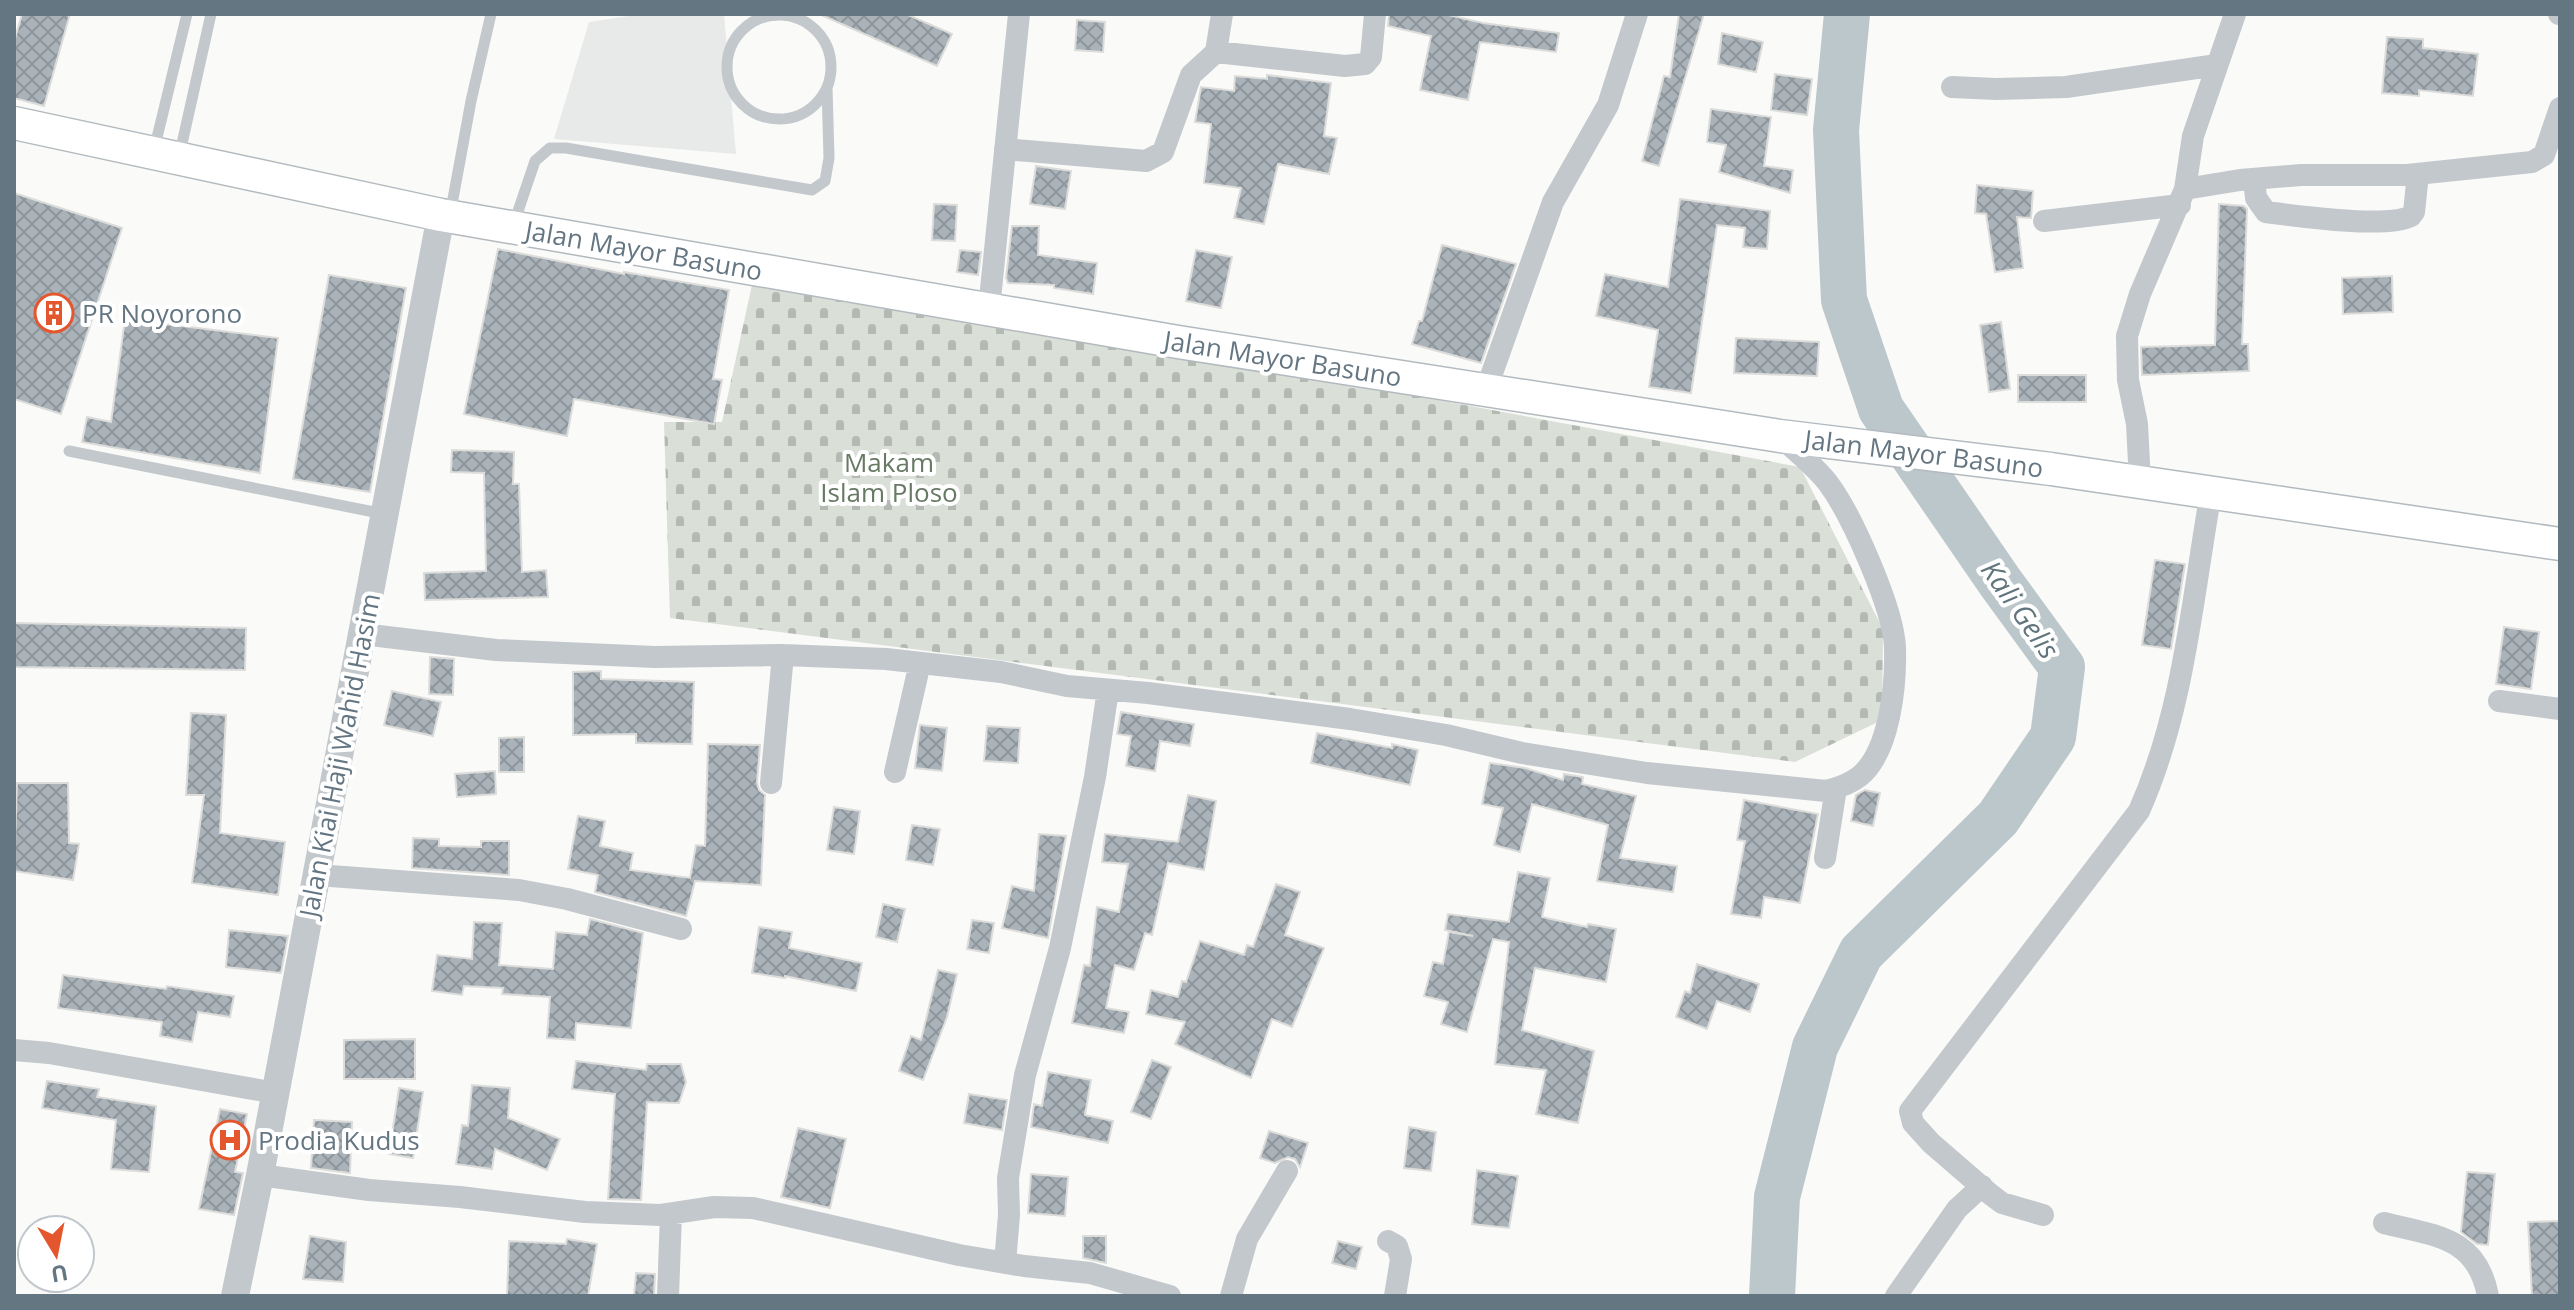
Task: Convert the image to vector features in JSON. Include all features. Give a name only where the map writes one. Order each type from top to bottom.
[{"type":"main road","name":"Jalan Mayor Basuno","points":[[14,123],[446,215],[989,309],[1790,437],[2051,469],[2560,544]]},
{"type":"street","points":[[989,309],[1019,14]]},
{"type":"street","points":[[1005,149],[1146,161],[1157,157],[1163,152],[1191,75],[1216,52],[1222,14]]},
{"type":"street","points":[[1216,52],[1345,66],[1365,64],[1371,57],[1375,14]]},
{"type":"street","points":[[1486,390],[1553,202],[1608,105],[1637,14]]},
{"type":"street","points":[[2140,482],[2137,424],[2128,380],[2127,336],[2140,294],[2182,197],[2193,136],[2235,14]]},
{"type":"street","points":[[1952,87],[2066,87],[2217,65]]},
{"type":"street","points":[[2044,221],[2182,197],[2254,179],[2352,173],[2418,174],[2538,161],[2544,155],[2560,108]]},
{"type":"street","points":[[2254,179],[2256,198],[2266,212],[2400,221],[2414,212],[2418,174]]},
{"type":"street","name":"Jalan Kiai Haji Wahid Hasim","points":[[235,1296],[385,514],[446,215]]},
{"type":"street","points":[[362,634],[496,650],[655,657],[783,655],[886,659],[1001,672],[1067,686],[1350,719],[1446,735],[1522,753],[1647,773],[1826,791],[1861,775],[1885,736],[1895,646],[1884,603],[1861,542],[1828,483],[1790,437]]},
{"type":"street","points":[[2043,1215],[2002,1203],[1955,1166],[1922,1133],[1910,1119],[1910,1111],[2139,811],[2155,775],[2176,704],[2211,492]]},
{"type":"street","points":[[771,783],[783,655]]},
{"type":"street","points":[[895,772],[920,663]]},
{"type":"street","points":[[1005,1263],[1008,1178],[1025,1075],[1060,948],[1095,777],[1108,690]]},
{"type":"street","points":[[2499,701],[2560,709]]},
{"type":"street","points":[[1825,858],[1836,788]]},
{"type":"street","points":[[317,875],[519,890],[567,899],[681,929]]},
{"type":"street","points":[[14,1050],[276,1093]]},
{"type":"street","points":[[1231,1296],[1247,1239],[1287,1171]]},
{"type":"street","points":[[260,1175],[369,1190],[585,1212],[671,1214],[714,1207],[753,1208],[809,1219],[897,1243],[1005,1263],[1090,1273],[1170,1296]]},
{"type":"street","points":[[1896,1296],[1957,1209],[1982,1186]]},
{"type":"street","points":[[668,1296],[671,1214]]},
{"type":"street","points":[[2384,1223],[2451,1241],[2475,1258],[2488,1296]]},
{"type":"street","points":[[1388,1241],[1397,1246],[1401,1259],[1395,1296]]},
{"type":"lane","points":[[166,154],[187,14]]},
{"type":"lane","points":[[166,154],[211,14]]},
{"type":"lane","points":[[446,215],[491,14]]},
{"type":"lane","points":[[513,227],[535,161],[550,148],[566,148],[812,190],[825,181],[829,158],[827,87],[831,61],[828,47],[810,25],[798,18],[784,15],[757,19],[745,27],[729,49],[726,63],[731,90],[739,102],[761,117],[775,120],[801,115],[821,98],[827,87]]},
{"type":"lane","points":[[69,451],[385,514]]},
{"type":"shaded area","points":[[642,14],[724,14],[736,154],[554,139],[589,22]]},
{"type":"green space","name":"Makam Islam Ploso","points":[[752,285],[1211,358],[1800,467],[1883,629],[1882,720],[1795,762],[670,618],[664,422],[722,422]]},
{"type":"building","points":[[22,14],[70,14],[44,106],[14,98],[14,42]]},
{"type":"building","points":[[819,14],[906,14],[952,34],[937,66]]},
{"type":"building","points":[[1389,14],[1444,14],[1483,23],[1559,33],[1556,52],[1480,42],[1468,100],[1420,90],[1431,36],[1388,26]]},
{"type":"building","points":[[1679,14],[1704,14],[1659,166],[1642,161],[1664,76],[1670,77]]},
{"type":"building","points":[[1077,20],[1105,22],[1103,52],[1075,50]]},
{"type":"building","points":[[1722,33],[1763,42],[1756,72],[1718,64]]},
{"type":"building","points":[[2387,37],[2423,39],[2423,48],[2478,54],[2473,96],[2419,90],[2419,96],[2382,93]]},
{"type":"building","points":[[1775,74],[1812,79],[1807,115],[1771,110]]},
{"type":"building","points":[[1267,75],[1331,83],[1324,136],[1337,138],[1329,174],[1278,164],[1264,224],[1234,218],[1241,188],[1204,183],[1211,124],[1195,122],[1201,87],[1234,91],[1235,76],[1267,79]]},
{"type":"building","points":[[1711,109],[1771,117],[1764,166],[1793,170],[1790,193],[1719,172],[1726,145],[1707,142]]},
{"type":"building","points":[[1036,166],[1071,171],[1065,209],[1030,204]]},
{"type":"building","points":[[1977,185],[2033,191],[2031,218],[2017,217],[2023,268],[1995,272],[1986,214],[1975,213]]},
{"type":"building","name":"PR Noyorono","points":[[14,193],[122,228],[61,414],[14,399]]},
{"type":"building","points":[[1680,199],[1770,211],[1767,249],[1743,247],[1745,228],[1717,225],[1691,393],[1649,387],[1658,330],[1596,316],[1605,274],[1668,287]]},
{"type":"building","points":[[934,204],[957,205],[955,241],[932,240]]},
{"type":"building","points":[[2219,204],[2244,206],[2247,209],[2242,344],[2248,344],[2249,371],[2142,375],[2141,347],[2215,345]]},
{"type":"building","points":[[1012,226],[1039,226],[1038,255],[1097,263],[1093,294],[1054,288],[1054,285],[1008,283]]},
{"type":"building","points":[[1442,245],[1516,264],[1481,363],[1412,344],[1419,321],[1422,321]]},
{"type":"building","points":[[498,249],[624,274],[729,290],[713,379],[722,380],[714,424],[574,399],[567,436],[464,414]]},
{"type":"building","points":[[960,250],[981,252],[978,275],[957,272]]},
{"type":"building","points":[[1196,250],[1232,257],[1221,308],[1186,301]]},
{"type":"building","points":[[329,275],[406,288],[370,492],[293,479]]},
{"type":"building","points":[[2392,276],[2393,312],[2343,314],[2342,278]]},
{"type":"building","points":[[125,319],[278,338],[260,473],[82,442],[87,417],[111,422]]},
{"type":"building","points":[[2001,322],[2010,389],[1989,392],[1980,325]]},
{"type":"building","points":[[1736,338],[1819,342],[1817,376],[1734,373]]},
{"type":"building","points":[[2018,375],[2086,375],[2086,402],[2018,402]]},
{"type":"building","points":[[452,450],[514,452],[513,484],[519,484],[522,572],[546,570],[548,597],[425,600],[424,573],[486,571],[484,473],[451,472]]},
{"type":"building","points":[[2155,560],[2185,564],[2171,649],[2142,645]]},
{"type":"building","points":[[14,623],[246,628],[245,670],[14,667]]},
{"type":"building","points":[[2504,627],[2539,632],[2531,689],[2496,684]]},
{"type":"building","points":[[430,657],[454,659],[453,695],[429,694]]},
{"type":"building","points":[[601,671],[601,679],[694,682],[692,744],[636,743],[636,734],[573,735],[573,672]]},
{"type":"building","points":[[392,691],[441,702],[433,736],[384,725]]},
{"type":"building","points":[[1121,712],[1194,724],[1190,746],[1160,741],[1155,771],[1126,766],[1131,736],[1117,734]]},
{"type":"building","points":[[191,713],[226,715],[220,833],[285,842],[278,895],[192,883],[204,795],[186,795]]},
{"type":"building","points":[[920,725],[947,728],[942,771],[915,768]]},
{"type":"building","points":[[987,726],[1020,728],[1018,763],[984,761]]},
{"type":"building","points":[[1317,733],[1418,750],[1410,785],[1311,763]]},
{"type":"building","points":[[524,737],[524,772],[499,772],[499,738]]},
{"type":"building","points":[[708,744],[760,745],[757,782],[759,790],[765,795],[761,885],[695,881],[686,916],[595,892],[598,875],[568,869],[578,816],[605,821],[600,846],[633,853],[630,870],[690,878],[696,845],[705,846]]},
{"type":"building","points":[[1490,763],[1525,768],[1563,780],[1564,774],[1583,777],[1582,784],[1636,796],[1620,858],[1677,866],[1673,892],[1597,881],[1608,825],[1532,804],[1520,852],[1494,845],[1503,808],[1482,804]]},
{"type":"building","points":[[495,771],[496,794],[457,797],[455,774]]},
{"type":"building","points":[[17,783],[68,783],[69,843],[79,844],[73,880],[14,871]]},
{"type":"building","points":[[1865,790],[1880,793],[1873,826],[1851,821],[1856,795]]},
{"type":"building","points":[[1188,795],[1216,801],[1204,870],[1168,863],[1152,935],[1145,933],[1134,970],[1115,965],[1106,1008],[1129,1012],[1124,1033],[1072,1023],[1084,965],[1090,966],[1097,907],[1119,912],[1128,864],[1102,862],[1105,834],[1178,842]]},
{"type":"building","points":[[1744,800],[1818,814],[1800,903],[1764,897],[1761,918],[1731,914],[1745,841],[1737,840]]},
{"type":"building","points":[[834,807],[860,811],[854,854],[827,850]]},
{"type":"building","points":[[912,825],[940,829],[933,865],[906,860]]},
{"type":"building","points":[[1039,834],[1066,836],[1048,938],[1002,928],[1012,886],[1034,891]]},
{"type":"building","points":[[413,838],[439,839],[439,846],[481,847],[481,841],[509,841],[509,875],[412,868]]},
{"type":"building","points":[[1518,872],[1550,878],[1542,917],[1587,927],[1588,924],[1616,929],[1606,982],[1535,968],[1522,1030],[1594,1051],[1578,1123],[1536,1114],[1546,1070],[1495,1064],[1509,942],[1493,939],[1467,1032],[1441,1024],[1448,1002],[1424,996],[1433,962],[1443,964],[1449,932],[1473,936],[1445,930],[1448,914],[1509,922]]},
{"type":"building","points":[[1276,884],[1300,892],[1285,935],[1324,948],[1292,1027],[1272,1019],[1251,1078],[1175,1044],[1185,1022],[1146,1014],[1151,990],[1178,997],[1200,941],[1244,955],[1247,945],[1253,947]]},
{"type":"building","points":[[883,904],[905,909],[897,942],[876,937]]},
{"type":"building","points":[[590,919],[643,933],[631,1028],[576,1023],[575,1040],[547,1038],[550,997],[502,994],[503,988],[464,986],[462,995],[432,991],[437,955],[472,959],[474,922],[502,923],[499,965],[553,969],[556,932],[587,935]]},
{"type":"building","points":[[972,920],[994,923],[989,953],[967,949]]},
{"type":"building","points":[[759,927],[792,932],[789,948],[862,963],[856,991],[785,976],[752,973]]},
{"type":"building","points":[[229,930],[288,936],[281,973],[226,967]]},
{"type":"building","points":[[1697,964],[1759,984],[1750,1012],[1717,1001],[1707,1029],[1676,1017],[1685,991],[1690,993]]},
{"type":"building","points":[[938,970],[957,974],[947,1017],[923,1080],[899,1071],[911,1036],[921,1040]]},
{"type":"building","points":[[63,975],[234,996],[230,1017],[198,1012],[192,1042],[160,1036],[162,1022],[58,1008]]},
{"type":"building","points":[[415,1039],[415,1079],[344,1079],[344,1040]]},
{"type":"building","points":[[1152,1060],[1171,1067],[1151,1119],[1131,1112]]},
{"type":"building","points":[[576,1061],[646,1070],[647,1064],[681,1064],[686,1082],[679,1103],[647,1102],[641,1200],[608,1199],[615,1094],[572,1089]]},
{"type":"building","points":[[1048,1072],[1091,1080],[1085,1115],[1113,1121],[1108,1143],[1031,1127],[1034,1104],[1042,1106]]},
{"type":"building","points":[[47,1081],[99,1089],[97,1097],[156,1106],[149,1172],[111,1169],[116,1120],[42,1108]]},
{"type":"building","points":[[472,1085],[510,1088],[508,1118],[560,1139],[547,1170],[495,1149],[492,1169],[456,1164],[462,1125],[468,1126]]},
{"type":"building","points":[[399,1088],[423,1092],[413,1158],[389,1154]]},
{"type":"building","points":[[969,1094],[1007,1100],[1002,1130],[964,1123]]},
{"type":"building","points":[[220,1109],[247,1114],[235,1172],[243,1173],[234,1215],[199,1209]]},
{"type":"building","points":[[314,1120],[352,1122],[350,1173],[311,1168]]},
{"type":"building","points":[[1409,1127],[1436,1132],[1431,1171],[1404,1168]]},
{"type":"building","points":[[798,1128],[846,1139],[830,1208],[781,1197]]},
{"type":"building","points":[[1269,1131],[1308,1143],[1300,1167],[1295,1159],[1288,1157],[1275,1163],[1260,1158]]},
{"type":"building","points":[[1477,1170],[1518,1176],[1509,1228],[1472,1224]]},
{"type":"building","points":[[2467,1172],[2495,1174],[2488,1245],[2477,1244],[2461,1232]]},
{"type":"building","points":[[1031,1174],[1068,1177],[1065,1216],[1028,1213]]},
{"type":"building","points":[[2560,1221],[2560,1296],[2532,1296],[2528,1222]]},
{"type":"building","points":[[310,1236],[346,1242],[343,1282],[303,1279]]},
{"type":"building","points":[[1083,1236],[1106,1236],[1106,1263],[1083,1258]]},
{"type":"building","points":[[567,1239],[597,1244],[588,1296],[507,1296],[509,1241],[566,1244]]},
{"type":"building","points":[[1338,1241],[1362,1247],[1356,1269],[1332,1263]]},
{"type":"building","points":[[636,1273],[655,1274],[654,1296],[634,1296]]},
{"type":"waterway","name":"Kali Gelis","points":[[1772,1296],[1777,1197],[1815,1047],[1861,953],[1998,818],[2053,737],[2062,667],[1881,409],[1844,300],[1836,130],[1847,14]]},
{"type":"place","name":"PR Noyorono","points":[[54,313]]},
{"type":"place","name":"Prodia Kudus","points":[[230,1140]]}]
